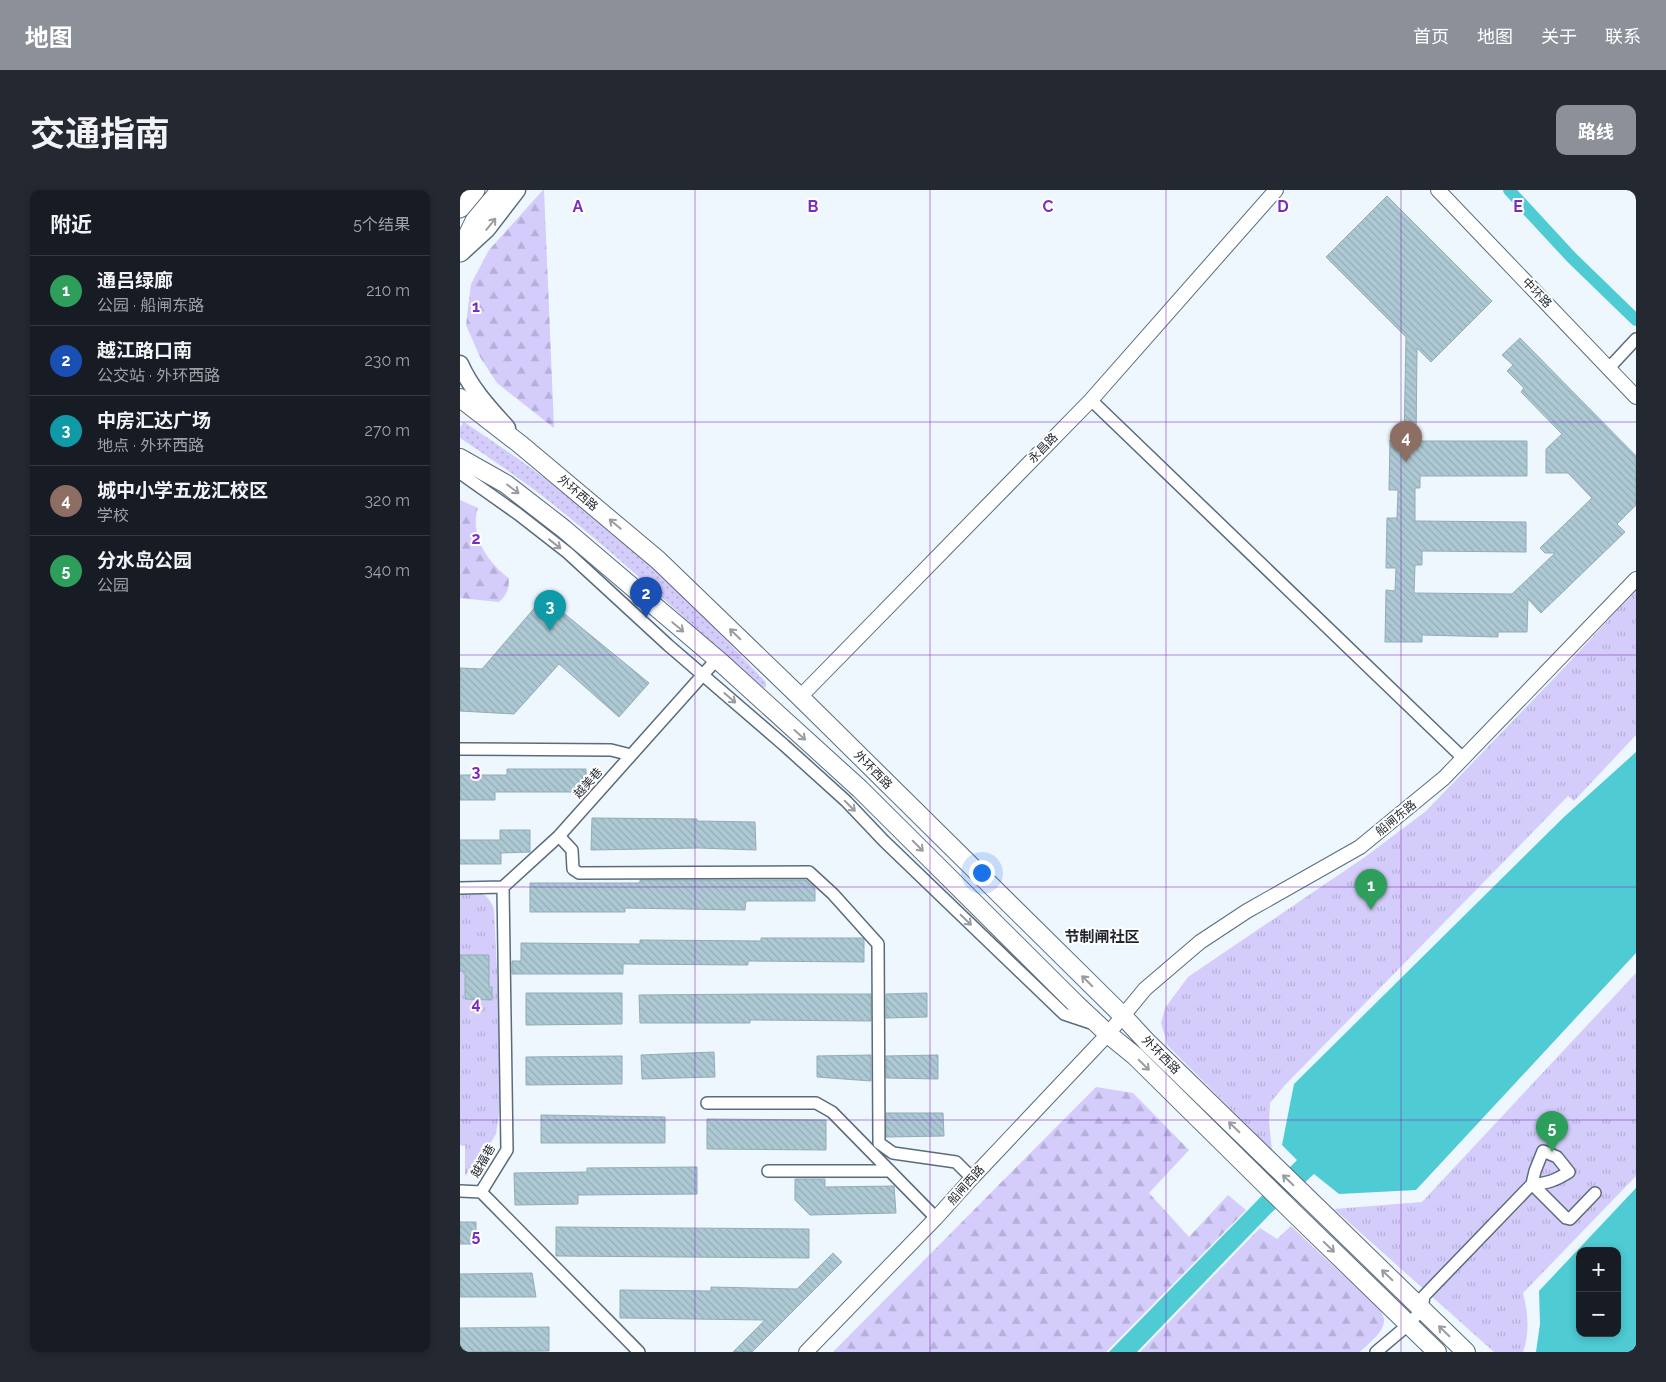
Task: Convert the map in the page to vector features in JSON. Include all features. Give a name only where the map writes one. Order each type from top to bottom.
[{"type":"highway","points":[[460,208],[475,190]]},
{"type":"highway","points":[[460,253],[475,222],[501,190]]},
{"type":"main road","points":[[460,253],[486,230],[517,190]]},
{"type":"main road","points":[[460,364],[478,395],[521,445]]},
{"type":"main road","name":"外环西路","points":[[460,398],[521,445],[658,560],[800,697],[1122,1015],[1147,1042],[1422,1310]]},
{"type":"main road","name":"外环西路","points":[[463,464],[506,484],[564,529],[717,659],[860,789],[1104,1030],[1135,1056],[1408,1324]]},
{"type":"main road","points":[[1422,1310],[1466,1352]]},
{"type":"main road","points":[[1408,1324],[1437,1352]]},
{"type":"street","name":"永昌路","points":[[800,697],[1091,400],[1276,190]]},
{"type":"street","name":"中环路","points":[[1438,190],[1636,397]]},
{"type":"street","points":[[1609,368],[1636,339]]},
{"type":"street","points":[[1091,400],[1463,758]]},
{"type":"street","points":[[463,464],[518,514],[568,553],[703,675],[784,744],[1064,1014],[1104,1030]]},
{"type":"street","name":"船闸东路","points":[[1122,1015],[1145,989],[1200,942],[1247,911],[1360,847],[1444,778],[1636,579]]},
{"type":"street","name":"越美巷","points":[[503,887],[559,836],[717,659]]},
{"type":"street","points":[[460,749],[611,750],[631,755]]},
{"type":"street","points":[[559,836],[572,850],[573,869],[579,874],[809,872],[833,894],[878,944],[879,1142],[893,1153],[956,1162],[972,1178]]},
{"type":"street","points":[[460,888],[503,887]]},
{"type":"street","name":"越福巷","points":[[503,887],[507,1150],[481,1192],[639,1352]]},
{"type":"street","name":"船闸西路","points":[[806,1352],[936,1218],[1104,1030],[1122,1015]]},
{"type":"street","points":[[707,1103],[816,1103],[832,1112],[936,1218]]},
{"type":"street","points":[[768,1171],[890,1171]]},
{"type":"street","points":[[1376,1352],[1422,1310],[1424,1296],[1532,1184],[1566,1218],[1570,1219],[1595,1194]]},
{"type":"street","points":[[460,1191],[481,1192]]},
{"type":"green space","points":[[543,190],[554,428],[497,383],[480,357],[466,325],[471,284],[489,250]]},
{"type":"green space","points":[[464,422],[512,454],[559,489],[626,544],[707,620],[764,680],[766,687],[760,687],[639,577],[565,514],[513,474],[460,438],[460,427]]},
{"type":"green space","points":[[460,500],[478,508],[476,528],[482,548],[494,565],[509,578],[507,592],[499,602],[460,598]]},
{"type":"green space","points":[[1636,590],[1636,735],[1574,801],[1568,796],[1284,1086],[1270,1103],[1269,1122],[1272,1150],[1168,1046],[1161,1023],[1165,1008],[1188,977],[1365,857],[1426,811]]},
{"type":"green space","points":[[460,892],[476,892],[485,895],[494,909],[500,1033],[500,1107],[496,1134],[484,1154],[465,1176],[465,1146],[460,1145]]},
{"type":"green space","points":[[1636,973],[1636,1176],[1523,1293],[1528,1322],[1523,1352],[1494,1352],[1334,1209],[1422,1202]]},
{"type":"green space","points":[[1096,1087],[1133,1093],[1189,1150],[1149,1193],[1189,1237],[1228,1195],[1246,1210],[1106,1352],[833,1352]]},
{"type":"green space","points":[[1291,1226],[1381,1311],[1384,1319],[1382,1329],[1360,1352],[1140,1352],[1260,1228],[1277,1239]]},
{"type":"water","points":[[1636,752],[1636,953],[1416,1190],[1339,1194],[1314,1174],[1271,1213],[1137,1352],[1109,1352],[1297,1160],[1282,1145],[1294,1084],[1564,817]]},
{"type":"water","points":[[1636,1188],[1636,1352],[1536,1352],[1540,1324],[1539,1291],[1576,1252],[1576,1337],[1621,1337],[1621,1247],[1580,1247]]},
{"type":"building","points":[[1387,196],[1492,301],[1431,362],[1417,348],[1416,441],[1527,441],[1527,476],[1420,476],[1420,488],[1415,488],[1415,521],[1526,522],[1526,552],[1422,551],[1422,565],[1415,565],[1414,593],[1512,594],[1555,553],[1545,553],[1540,548],[1592,498],[1568,473],[1546,473],[1546,449],[1562,434],[1521,392],[1524,388],[1507,371],[1513,365],[1502,355],[1520,338],[1636,456],[1636,505],[1617,524],[1625,532],[1541,613],[1528,599],[1527,632],[1498,632],[1498,637],[1422,635],[1422,642],[1385,642],[1386,590],[1395,591],[1396,568],[1386,568],[1387,518],[1397,518],[1398,490],[1389,490],[1390,440],[1404,440],[1406,337],[1326,257]]},
{"type":"building","points":[[544,597],[649,683],[619,717],[559,664],[514,714],[460,711],[460,668],[482,669]]},
{"type":"building","points":[[507,769],[586,769],[586,792],[495,792],[495,800],[460,800],[460,775],[507,775]]},
{"type":"building","points":[[592,818],[697,819],[697,821],[755,822],[756,850],[699,848],[591,850]]},
{"type":"building","points":[[500,830],[530,830],[530,852],[501,853],[501,864],[460,864],[460,840],[500,840]]},
{"type":"building","points":[[640,880],[806,880],[815,888],[815,901],[746,901],[745,910],[625,908],[625,912],[530,912],[530,883],[640,883]]},
{"type":"building","points":[[761,938],[863,938],[864,962],[748,961],[748,965],[623,964],[623,974],[512,974],[512,961],[521,961],[521,943],[640,944],[640,940],[761,941]]},
{"type":"building","points":[[460,955],[489,955],[489,987],[492,987],[492,1000],[465,999],[465,971],[460,971]]},
{"type":"building","points":[[526,993],[622,993],[622,1024],[526,1025]]},
{"type":"building","points":[[927,993],[927,1017],[886,1018],[886,994]]},
{"type":"building","points":[[871,994],[871,1021],[750,1020],[750,1023],[640,1023],[639,995]]},
{"type":"building","points":[[714,1052],[715,1077],[642,1079],[641,1055]]},
{"type":"building","points":[[871,1055],[871,1081],[817,1077],[817,1056]]},
{"type":"building","points":[[938,1055],[938,1079],[886,1078],[886,1056]]},
{"type":"building","points":[[622,1056],[622,1084],[526,1085],[526,1057]]},
{"type":"building","points":[[886,1113],[943,1113],[944,1136],[886,1137]]},
{"type":"building","points":[[541,1115],[665,1117],[665,1143],[541,1143]]},
{"type":"building","points":[[707,1119],[826,1120],[826,1150],[707,1149]]},
{"type":"building","points":[[697,1167],[697,1194],[578,1195],[578,1204],[515,1205],[514,1173],[587,1172],[587,1168]]},
{"type":"building","points":[[795,1179],[825,1179],[825,1187],[894,1186],[896,1213],[810,1215],[795,1200]]},
{"type":"building","points":[[460,1222],[476,1222],[476,1244],[460,1244]]},
{"type":"building","points":[[556,1227],[809,1229],[809,1258],[556,1256]]},
{"type":"building","points":[[833,1253],[842,1262],[752,1352],[733,1352],[765,1320],[620,1318],[620,1290],[711,1291],[711,1287],[797,1289]]},
{"type":"building","points":[[532,1273],[536,1297],[460,1297],[460,1274]]},
{"type":"building","points":[[549,1327],[549,1351],[460,1352],[460,1328]]},
{"type":"waterway","points":[[1509,190],[1572,258],[1636,320]]},
{"type":"place","name":"城中小学五龙汇校区","points":[[1406,462]]},
{"type":"place","name":"越江路口南","points":[[646,618]]},
{"type":"place","name":"中房汇达广场","points":[[550,631]]},
{"type":"place","name":"通吕绿廊","points":[[1371,910]]},
{"type":"place","name":"分水岛公园","points":[[1552,1152]]},
{"type":"district","name":"节制闸社区","points":[[1102,937]]}]
